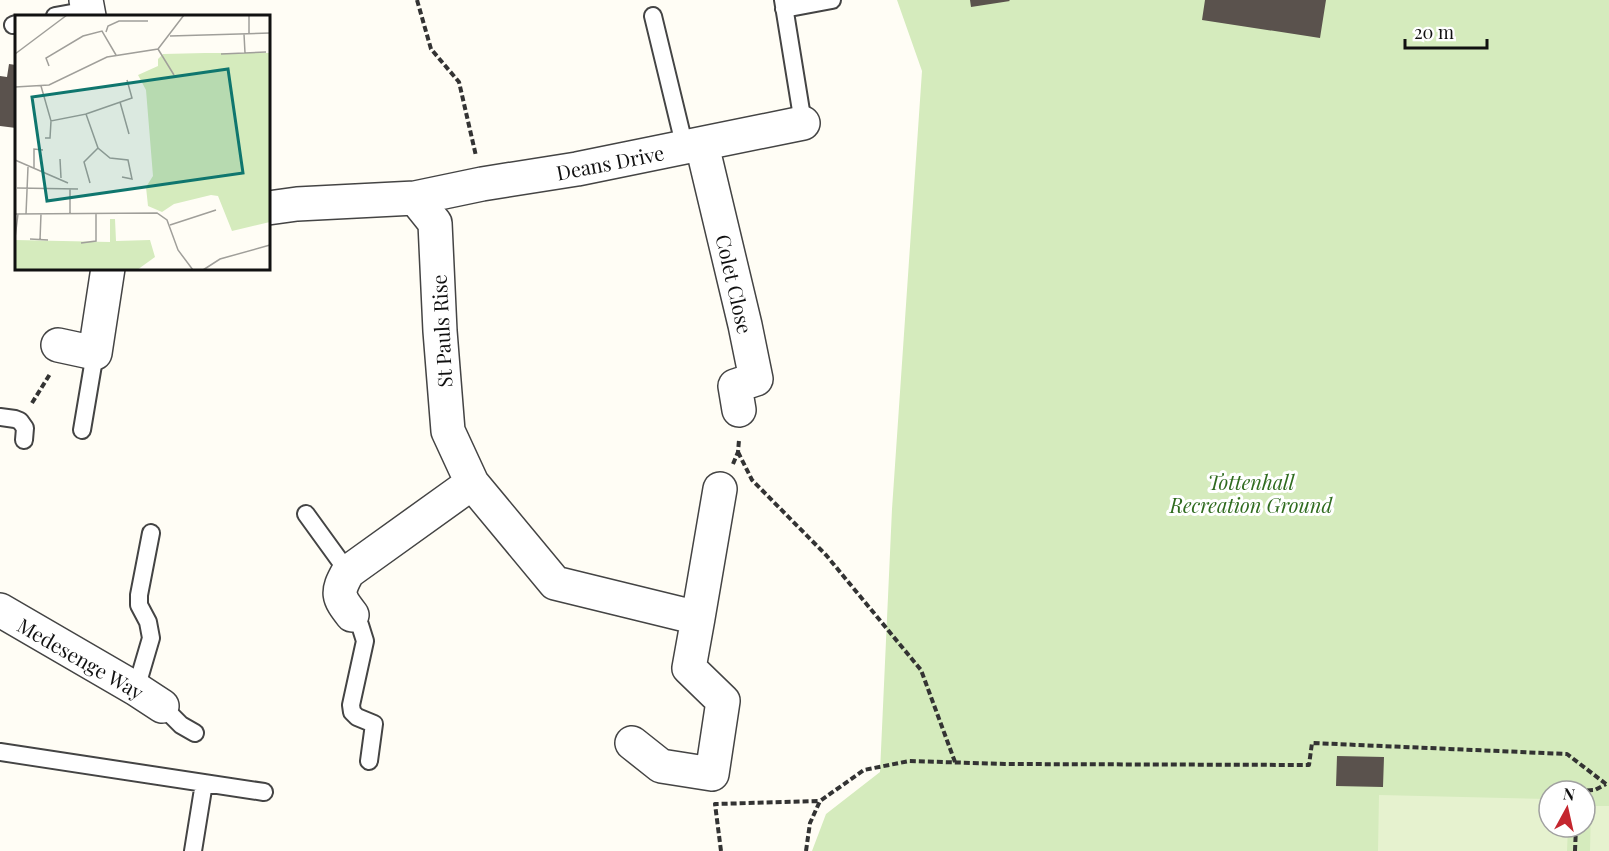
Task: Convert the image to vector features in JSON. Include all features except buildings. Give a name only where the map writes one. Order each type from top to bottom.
[{"type":"street","name":"Deans Drive","points":[[415,198],[693,147],[803,123]]},
{"type":"street","name":"Colet Close","points":[[693,147],[745,325],[756,379],[735,386],[739,410]]},
{"type":"street","points":[[270,208],[297,204],[415,198]]},
{"type":"street","name":"St Pauls Rise","points":[[415,198],[435,223],[448,431],[472,483],[555,583],[698,618]]},
{"type":"street","points":[[74,348],[107,270]]},
{"type":"street","points":[[352,615],[340,600],[341,585],[348,572],[472,483]]},
{"type":"street","points":[[632,743],[661,766],[712,774],[723,701],[689,668],[720,489]]},
{"type":"street","name":"Medesenge Way","points":[[0,610],[149,697]]},
{"type":"lane","points":[[803,123],[784,5],[832,0]]},
{"type":"lane","points":[[60,15],[88,9]]},
{"type":"lane","points":[[653,16],[693,147]]},
{"type":"lane","points":[[74,348],[82,430]]},
{"type":"lane","points":[[0,417],[20,421],[25,428],[24,440]]},
{"type":"lane","points":[[306,514],[348,572]]},
{"type":"lane","points":[[151,533],[139,595],[151,638],[149,697],[181,725],[195,733]]},
{"type":"lane","points":[[352,615],[360,625],[365,641],[351,705],[352,712],[357,717],[374,724],[369,761]]},
{"type":"lane","points":[[0,752],[264,792]]},
{"type":"lane","points":[[193,851],[204,783]]},
{"type":"path","points":[[417,0],[431,49],[459,82],[482,184]]},
{"type":"path","points":[[20,421],[74,348]]},
{"type":"path","points":[[720,489],[738,452],[739,410]]},
{"type":"path","points":[[738,452],[752,480],[826,555],[921,670],[955,762]]},
{"type":"path","points":[[806,851],[810,824],[820,801],[864,770],[909,760],[1005,764],[1309,765],[1312,743],[1567,754],[1608,784]]},
{"type":"path","points":[[721,851],[715,804],[820,801]]},
{"type":"green space","name":"Tottenhall Recreation Ground","points":[[897,0],[1609,0],[1609,851],[812,851],[826,814],[880,772],[892,509],[922,71]]},
{"type":"green space","points":[[1379,795],[1537,799],[1537,839],[1568,839],[1567,851],[1378,851]]},
{"type":"green space","points":[[1597,806],[1609,806],[1609,851],[1590,851],[1590,839],[1597,839]]}]
